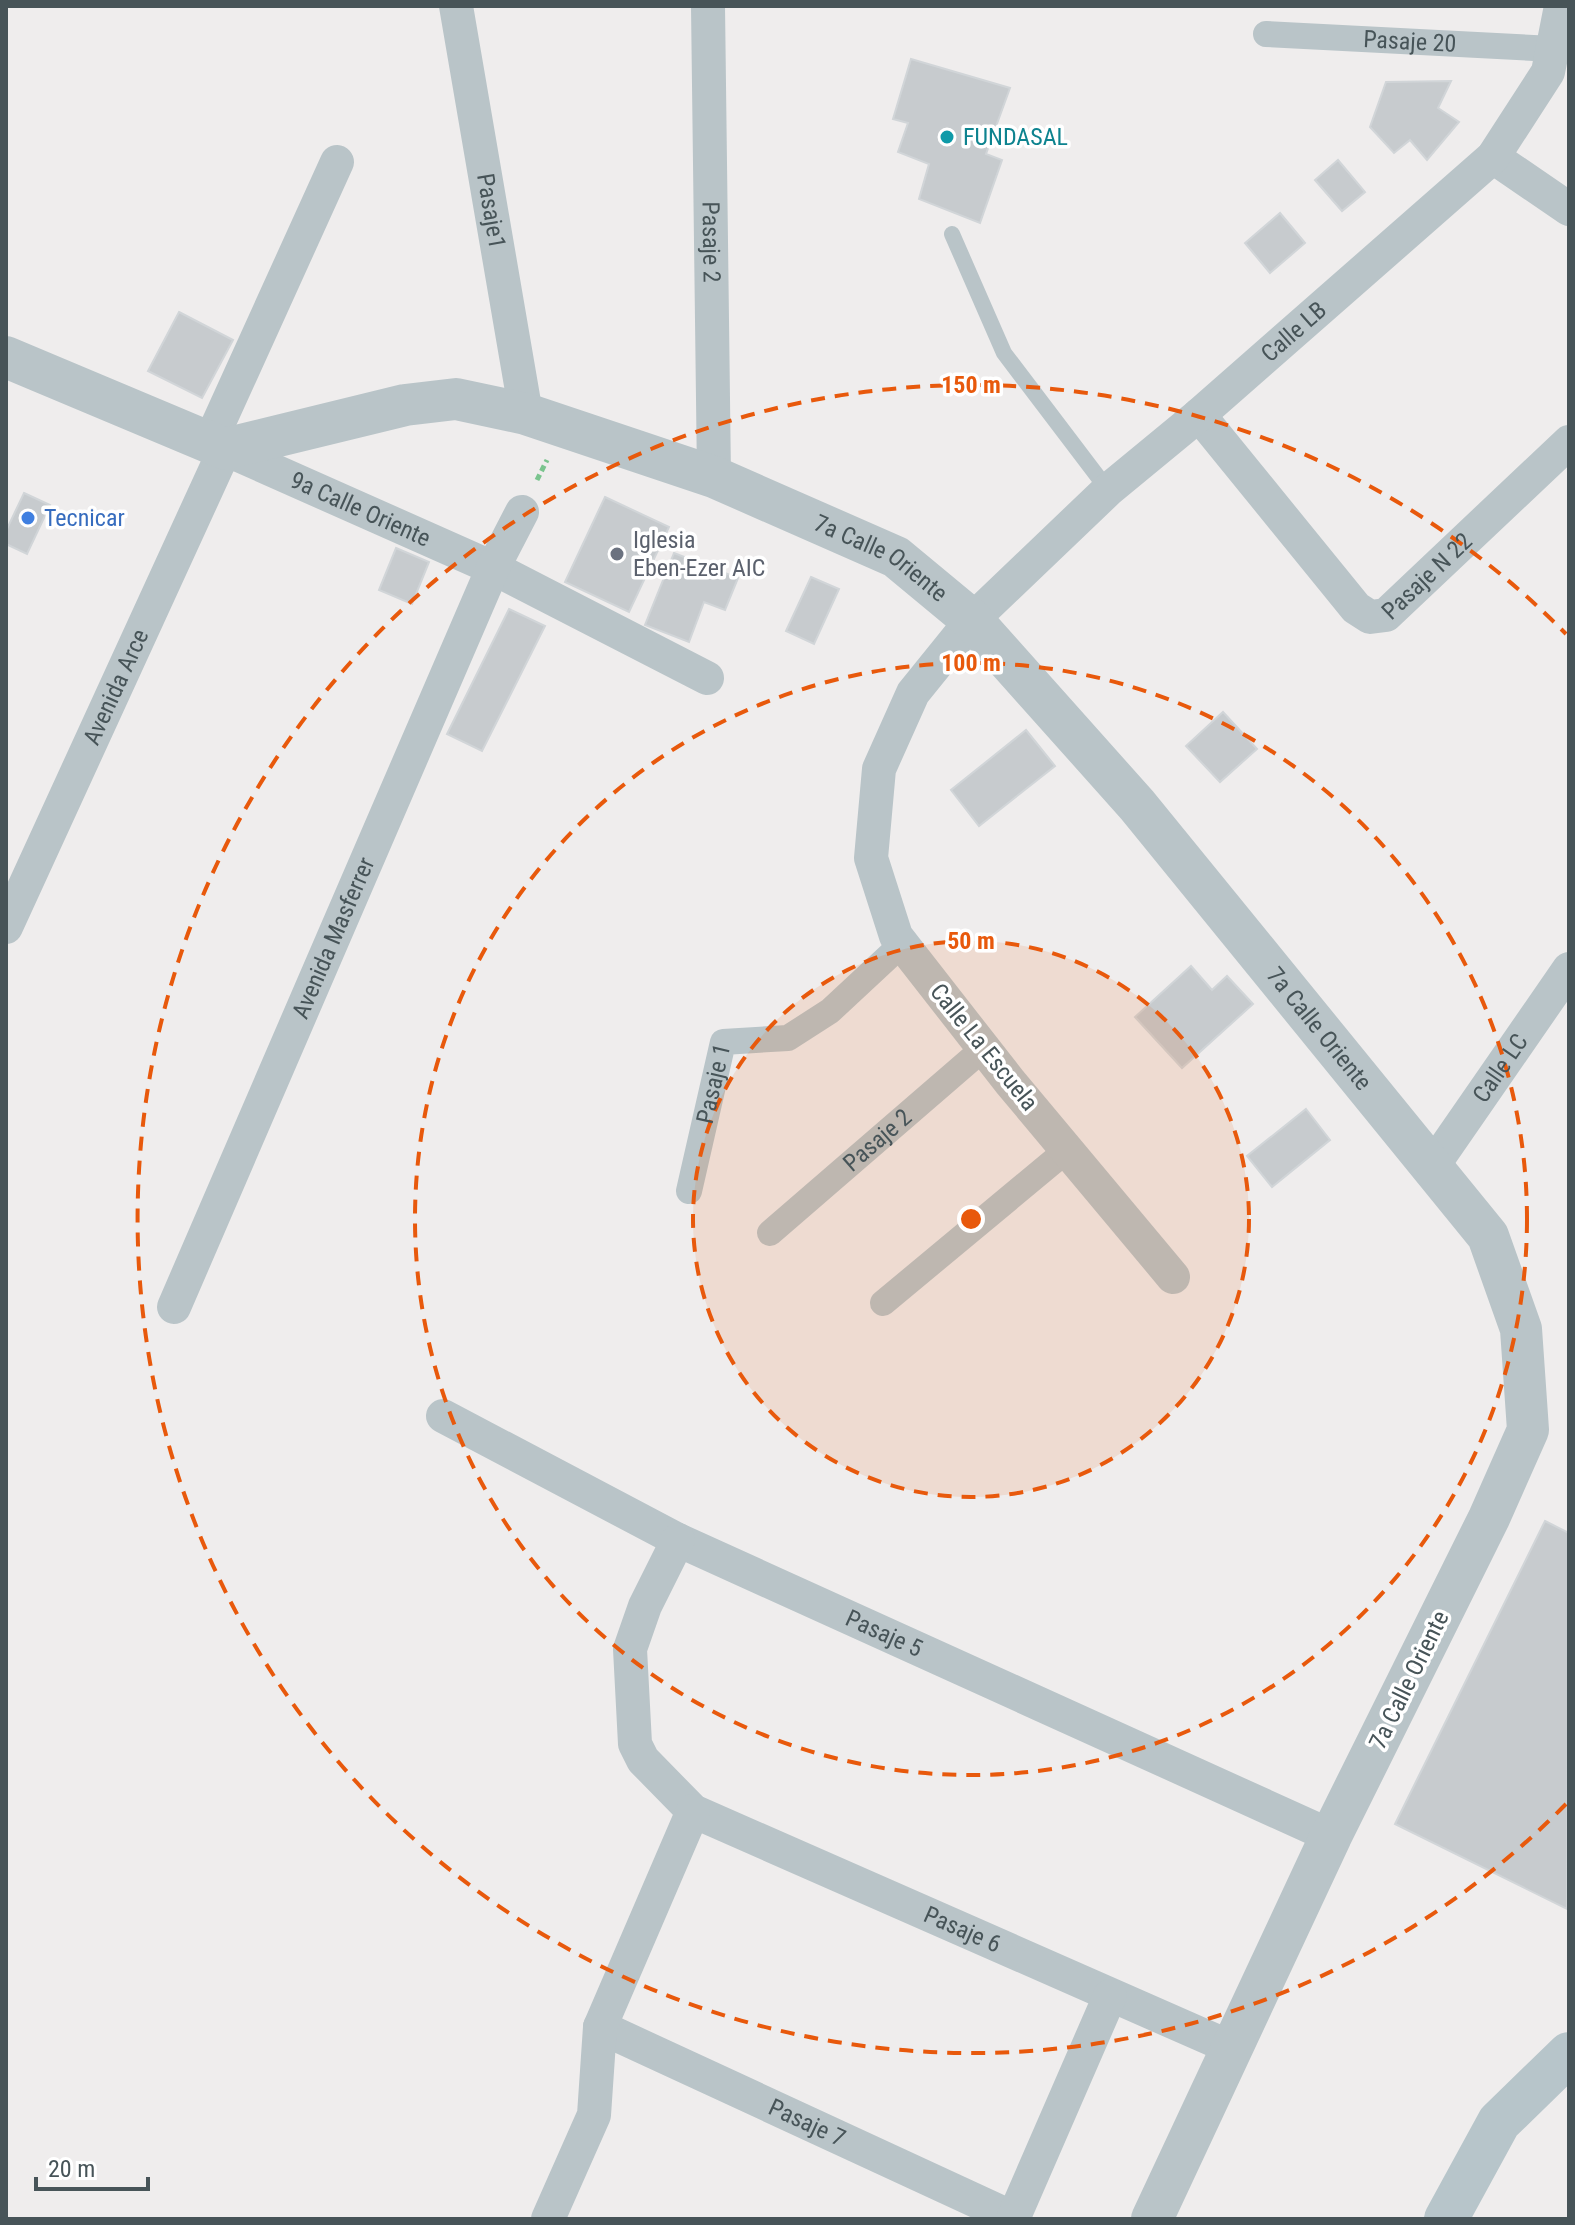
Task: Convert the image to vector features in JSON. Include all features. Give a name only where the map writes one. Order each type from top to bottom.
[{"type":"main road","points":[[1446,2219],[1499,2122],[1569,2054]]},
{"type":"street","name":"Pasaje1","points":[[456,6],[544,420]]},
{"type":"street","name":"Pasaje 2","points":[[708,6],[714,477]]},
{"type":"street","name":"Calle LB","points":[[972,620],[1108,490],[1199,415],[1493,157],[1548,72],[1561,6]]},
{"type":"street","name":"Pasaje 20","points":[[1266,34],[1553,49]]},
{"type":"street","points":[[1493,157],[1569,209]]},
{"type":"street","name":"Avenida Arce","points":[[6,927],[218,446],[337,162]]},
{"type":"street","name":"9a Calle Oriente","points":[[6,357],[218,446],[493,568],[707,678]]},
{"type":"street","name":"7a Calle Oriente","points":[[218,446],[405,405],[456,399],[544,420],[714,477],[896,557],[972,620],[1137,805],[1488,1236],[1521,1329],[1528,1430],[1489,1518],[1331,1836],[1152,2219]]},
{"type":"street","name":"Pasaje N 22","points":[[1199,415],[1309,554],[1356,608],[1370,617],[1386,615],[1569,442]]},
{"type":"street","name":"Avenida Masferrer","points":[[174,1307],[493,568],[522,512]]},
{"type":"street","name":"Calle La Escuela","points":[[972,620],[913,693],[879,769],[871,858],[896,936],[1173,1277]]},
{"type":"street","name":"Pasaje 1","points":[[689,1191],[723,1042],[788,1038],[830,1011],[902,944]]},
{"type":"street","name":"Calle LC","points":[[1432,1167],[1569,969]]},
{"type":"street","name":"Pasaje 2","points":[[770,1233],[984,1048]]},
{"type":"street","points":[[883,1303],[1067,1150]]},
{"type":"street","name":"Pasaje 5","points":[[443,1416],[678,1540],[1331,1836]]},
{"type":"street","points":[[548,2219],[594,2115],[600,2027],[693,1811],[643,1760],[635,1744],[630,1649],[645,1606],[678,1540]]},
{"type":"street","name":"Pasaje 6","points":[[693,1811],[1232,2048]]},
{"type":"street","points":[[1013,2219],[1110,1996]]},
{"type":"street","name":"Pasaje 7","points":[[600,2027],[1013,2219]]},
{"type":"lane","points":[[952,234],[1004,353],[1108,490]]},
{"type":"path","points":[[522,512],[544,420]]},
{"type":"building","name":"FUNDASAL","points":[[911,59],[1010,88],[986,154],[1002,160],[980,223],[919,199],[929,164],[898,152],[908,123],[893,119]]},
{"type":"building","points":[[1451,81],[1438,108],[1459,122],[1427,160],[1410,140],[1394,153],[1370,127],[1386,82]]},
{"type":"building","points":[[1338,160],[1365,192],[1342,211],[1315,180]]},
{"type":"building","points":[[1280,213],[1305,243],[1270,273],[1245,243]]},
{"type":"building","points":[[179,312],[233,340],[202,398],[148,371]]},
{"type":"building","name":"Tecnicar","points":[[24,493],[50,505],[27,554],[6,544],[6,531]]},
{"type":"building","name":"Iglesia Eben-Ezer AIC","points":[[605,497],[669,527],[629,612],[565,582]]},
{"type":"building","points":[[396,548],[429,562],[412,604],[379,590]]},
{"type":"building","points":[[674,553],[738,578],[725,610],[704,602],[689,642],[645,625]]},
{"type":"building","points":[[811,577],[839,589],[814,644],[786,631]]},
{"type":"building","points":[[509,609],[545,626],[482,751],[447,734]]},
{"type":"building","points":[[1223,712],[1257,749],[1220,782],[1186,746]]},
{"type":"building","points":[[1026,730],[1055,766],[979,826],[951,790]]},
{"type":"building","points":[[1191,966],[1212,990],[1227,976],[1253,1004],[1182,1068],[1135,1017]]},
{"type":"building","points":[[1306,1109],[1330,1140],[1272,1187],[1247,1156]]},
{"type":"building","points":[[1545,1521],[1569,1533],[1567,1909],[1395,1824]]},
{"type":"place","name":"FUNDASAL","points":[[947,137]]},
{"type":"place","name":"Tecnicar","points":[[28,518]]},
{"type":"place","name":"Iglesia Eben-Ezer AIC","points":[[617,554]]}]
